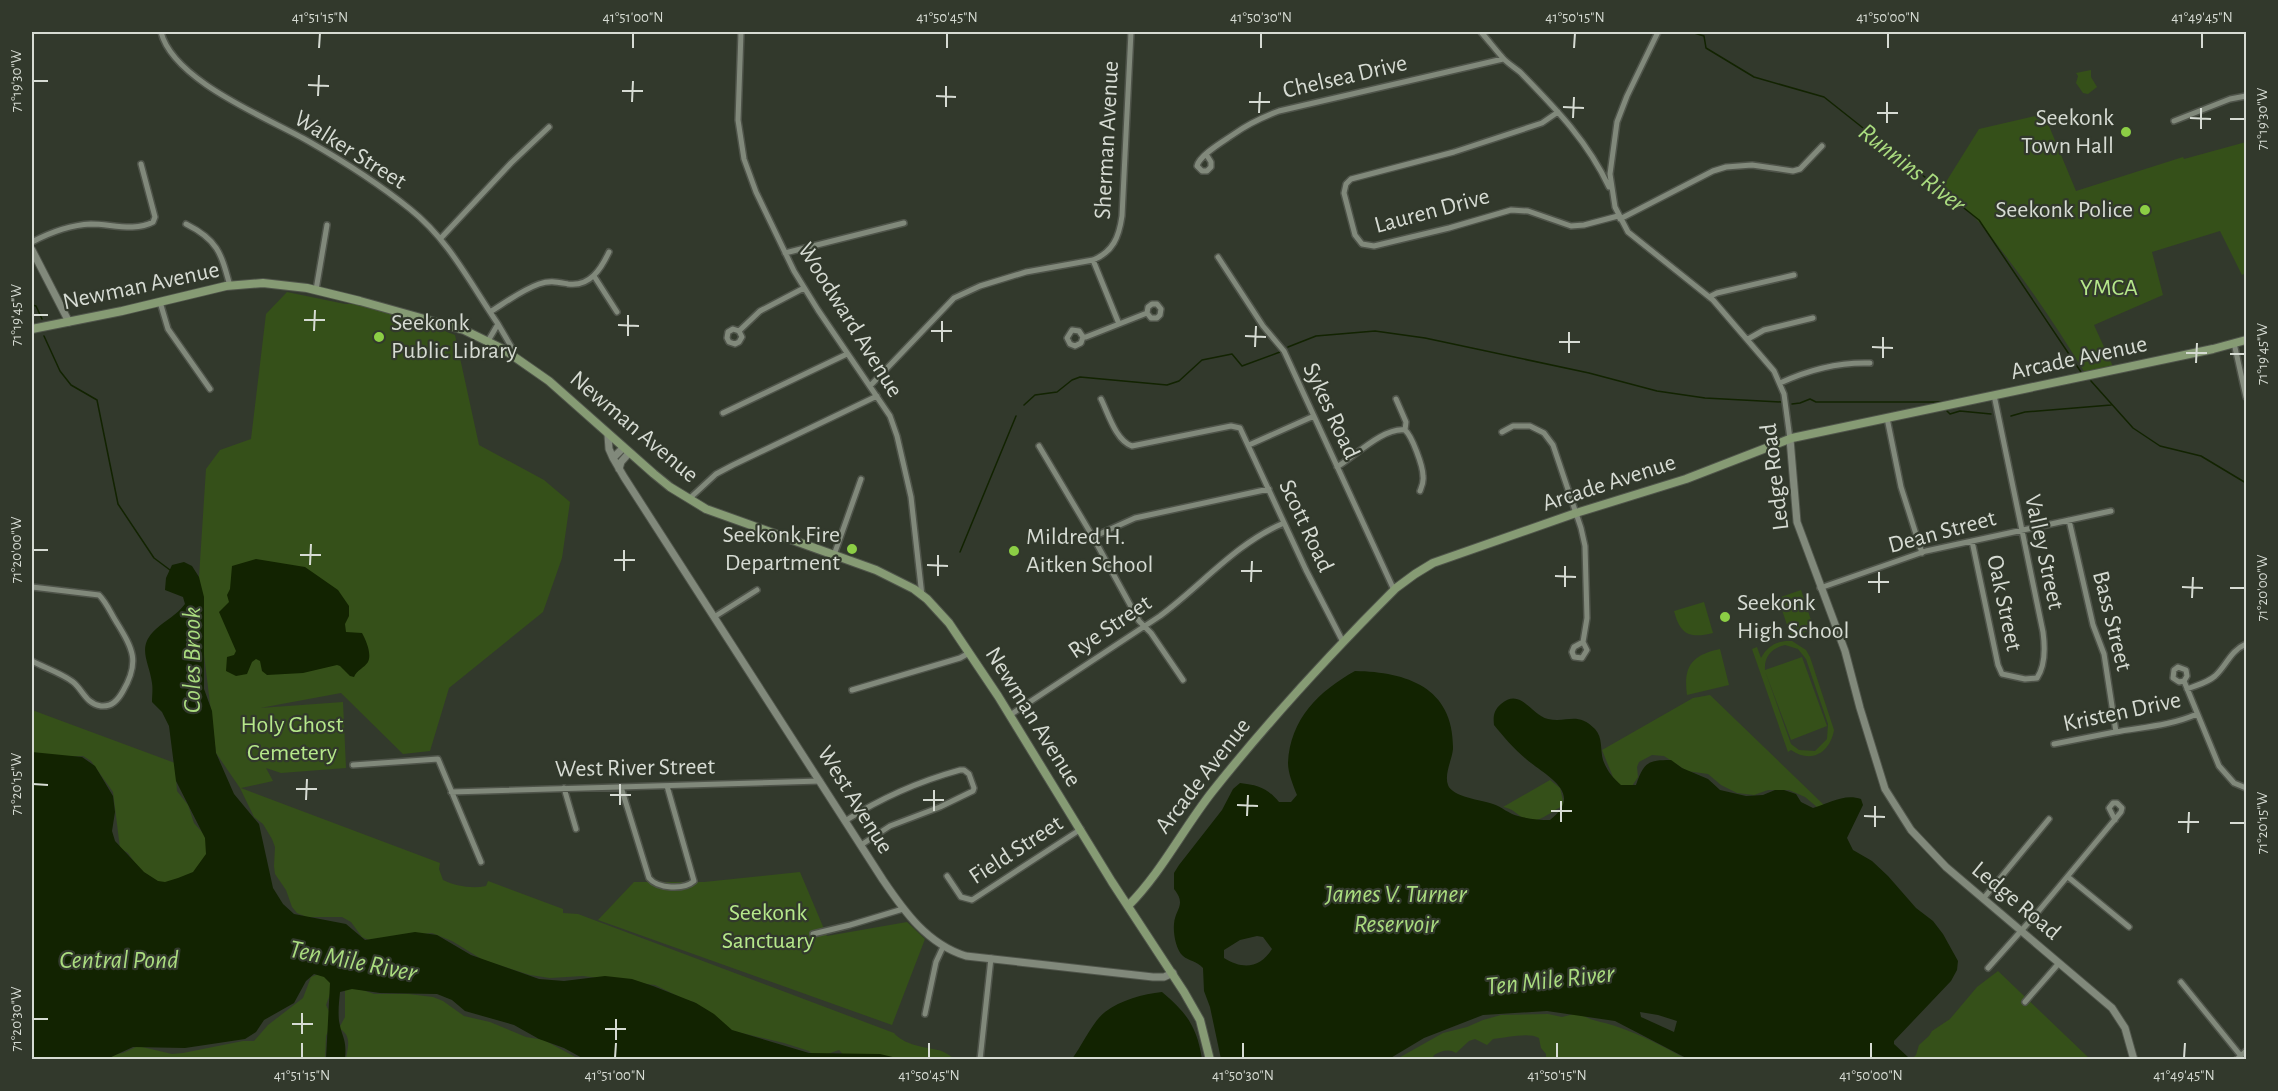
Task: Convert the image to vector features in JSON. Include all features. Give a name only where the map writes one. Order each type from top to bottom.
[{"type":"main road","name":"Newman Avenue","points":[[32,329],[230,286],[263,283],[316,290],[421,317],[464,330],[512,354],[549,381],[626,451],[670,487],[706,509],[885,574],[922,596],[949,623],[969,653],[1128,906],[1173,973],[1200,1020],[1210,1059]]},
{"type":"main road","name":"Arcade Avenue","points":[[1128,906],[1140,893],[1206,800],[1286,704],[1394,590],[1433,563],[1576,513],[1673,483],[1790,439],[2247,340]]},
{"type":"street","name":"Walker Street","points":[[161,32],[177,58],[208,86],[347,165],[410,209],[441,238],[498,324],[512,348],[512,354]]},
{"type":"street","name":"Woodward Avenue","points":[[741,32],[738,120],[742,152],[756,192],[804,288],[890,416],[907,474],[916,531],[922,596]]},
{"type":"street","name":"Sherman Avenue","points":[[1093,260],[1110,250],[1120,232],[1131,32]]},
{"type":"street","points":[[1481,32],[1503,59],[1518,70],[1558,112],[1598,163],[1611,192]]},
{"type":"street","name":"Ledge Road","points":[[1658,32],[1617,122],[1612,158],[1611,192],[1619,218],[1636,239],[1709,297],[1748,339],[1780,382],[1784,394],[1790,439],[1797,522],[1845,651],[1885,789],[1911,830],[1946,867],[2115,1012],[2125,1028],[2134,1059]]},
{"type":"street","name":"Chelsea Drive","points":[[1206,154],[1245,126],[1279,111],[1503,59]]},
{"type":"street","points":[[2174,122],[2219,103],[2247,96]]},
{"type":"street","name":"Lauren Drive","points":[[1558,112],[1542,123],[1455,152],[1351,179],[1345,186],[1344,193],[1357,240],[1364,245],[1374,246],[1511,210],[1528,211],[1571,226],[1619,218]]},
{"type":"street","points":[[441,238],[511,163],[549,127]]},
{"type":"street","points":[[1619,218],[1713,171],[1740,164],[1797,170],[1822,146]]},
{"type":"street","points":[[1598,163],[1612,158]]},
{"type":"street","points":[[32,243],[50,234],[80,225],[150,224],[155,220],[141,165]]},
{"type":"street","points":[[785,253],[904,223]]},
{"type":"street","points":[[186,224],[207,236],[215,244],[222,256],[230,286]]},
{"type":"street","points":[[316,290],[327,225]]},
{"type":"street","points":[[32,249],[69,322]]},
{"type":"street","points":[[490,312],[537,284],[554,281],[577,284],[594,276],[609,252]]},
{"type":"street","name":"Sykes Road","points":[[1218,257],[1263,326],[1284,351],[1394,590]]},
{"type":"street","points":[[870,386],[954,298],[980,286],[1026,272],[1093,260],[1119,324]]},
{"type":"street","points":[[1709,297],[1717,292],[1794,275]]},
{"type":"street","points":[[594,276],[617,312]]},
{"type":"street","points":[[739,331],[760,311],[804,288]]},
{"type":"street","points":[[160,303],[172,335],[210,389]]},
{"type":"street","points":[[1083,337],[1147,314]]},
{"type":"street","points":[[1748,339],[1764,330],[1813,318]]},
{"type":"street","points":[[488,341],[498,324]]},
{"type":"street","points":[[2234,343],[2247,397]]},
{"type":"street","points":[[723,413],[848,354]]},
{"type":"street","points":[[1780,382],[1816,370],[1854,363],[1870,363]]},
{"type":"street","points":[[689,499],[716,474],[877,396]]},
{"type":"street","name":"Valley Street","points":[[1994,396],[2045,647],[2041,673],[2037,678],[2010,677],[2001,672]]},
{"type":"street","name":"Scott Road","points":[[1101,399],[1123,441],[1132,446],[1237,426],[1242,431],[1284,523],[1343,642]]},
{"type":"street","points":[[1396,399],[1406,422],[1405,430],[1410,436],[1424,475],[1420,490]]},
{"type":"street","points":[[1249,446],[1314,416]]},
{"type":"street","points":[[1887,418],[1901,487],[1922,553]]},
{"type":"street","points":[[1502,432],[1513,426],[1530,426],[1544,433],[1553,445],[1585,546],[1587,618],[1583,642]]},
{"type":"street","points":[[1337,467],[1373,441],[1399,430],[1405,430]]},
{"type":"street","name":"West Avenue","points":[[608,435],[609,449],[619,469],[861,845],[903,909],[917,926],[943,946],[966,956],[1153,977],[1164,977],[1173,973]]},
{"type":"street","points":[[1039,446],[1139,621],[1183,680]]},
{"type":"street","points":[[613,459],[626,451]]},
{"type":"street","points":[[619,469],[626,451]]},
{"type":"street","points":[[834,555],[861,479]]},
{"type":"street","points":[[1093,537],[1135,518],[1269,489]]},
{"type":"street","name":"Dean Street","points":[[1820,588],[1922,553],[2111,511]]},
{"type":"street","name":"Bass Street","points":[[2069,520],[2093,625],[2104,654],[2116,732]]},
{"type":"street","name":"Rye Street","points":[[1010,715],[1145,627],[1184,598],[1246,543],[1284,523]]},
{"type":"street","name":"Oak Street","points":[[1972,541],[2001,672]]},
{"type":"street","points":[[32,587],[99,596],[132,647],[134,662],[120,697],[115,702],[102,706],[89,701],[73,682],[32,661]]},
{"type":"street","points":[[714,617],[757,590]]},
{"type":"street","points":[[2187,689],[2206,682],[2216,675],[2231,654],[2247,644]]},
{"type":"street","points":[[852,690],[960,658],[969,653]]},
{"type":"street","points":[[2184,681],[2219,766],[2234,783],[2247,789]]},
{"type":"street","name":"Kristen Drive","points":[[2054,744],[2116,732],[2158,727],[2197,714]]},
{"type":"street","points":[[353,765],[438,759],[481,862]]},
{"type":"street","points":[[845,820],[879,800],[925,782],[964,770],[971,778],[973,791],[940,807],[890,826],[861,845]]},
{"type":"street","name":"West River Street","points":[[451,792],[820,781]]},
{"type":"street","points":[[621,787],[646,873],[651,882],[664,886],[686,886],[694,881],[667,786]]},
{"type":"street","points":[[564,788],[576,829]]},
{"type":"street","points":[[1983,899],[2049,819]]},
{"type":"street","points":[[1988,968],[2115,820]]},
{"type":"street","name":"Field Street","points":[[947,876],[961,897],[972,900],[1081,830]]},
{"type":"street","points":[[2068,877],[2129,927]]},
{"type":"street","points":[[813,934],[850,926],[903,909]]},
{"type":"street","points":[[925,1014],[936,962],[943,946]]},
{"type":"street","points":[[980,1059],[991,958]]},
{"type":"street","points":[[2025,1002],[2058,963]]},
{"type":"street","points":[[2181,982],[2239,1058],[2247,1051]]},
{"type":"green space","points":[[2091,70],[2091,77],[2097,87],[2088,94],[2083,93],[2076,83],[2078,76],[2076,73]]},
{"type":"green space","name":"YMCA","points":[[2044,114],[2076,191],[2183,157],[2184,159],[2246,142],[2246,273],[2242,275],[2220,231],[2152,252],[2163,295],[2094,325],[2115,371],[2088,378],[2019,273],[1993,239],[1970,212],[1941,190],[1979,129]]},
{"type":"green space","name":"Holy Ghost Cemetery","points":[[287,292],[345,304],[375,304],[455,335],[479,445],[544,480],[570,502],[562,558],[543,612],[449,688],[430,751],[403,754],[341,693],[260,708],[343,702],[346,768],[281,773],[266,768],[273,781],[241,788],[440,863],[439,869],[443,880],[448,882],[475,887],[486,886],[488,881],[563,909],[563,913],[578,914],[894,1033],[909,1043],[942,1051],[955,1059],[847,1059],[839,1050],[816,1058],[809,1051],[729,1030],[694,1002],[655,985],[583,976],[550,978],[530,975],[483,960],[452,941],[432,933],[369,940],[362,937],[351,922],[342,917],[307,917],[297,913],[275,874],[275,847],[272,839],[263,824],[254,817],[240,788],[216,753],[203,646],[199,577],[206,469],[220,450],[251,439],[266,314]]},
{"type":"green space","points":[[1801,590],[1814,629],[1791,637],[1778,598]]},
{"type":"green space","points":[[1704,602],[1713,633],[1692,635],[1687,633],[1679,625],[1674,611]]},
{"type":"green space","points":[[1792,641],[1806,650],[1810,657],[1834,730],[1824,750],[1812,756],[1798,754],[1791,750],[1788,752],[1752,649],[1757,647],[1761,658],[1770,647]],"holes":[[[1785,645],[1798,649],[1806,659],[1828,724],[1827,739],[1815,751],[1799,750],[1791,744],[1765,671],[1791,740],[1827,726],[1802,657],[1765,670],[1767,657],[1776,648]]]},
{"type":"green space","points":[[1720,649],[1729,685],[1687,695],[1688,669],[1692,663],[1702,655]]},
{"type":"green space","points":[[1710,695],[1825,806],[1817,807],[1805,797],[1789,790],[1768,790],[1754,795],[1737,793],[1721,785],[1708,774],[1687,771],[1664,756],[1652,755],[1639,762],[1638,777],[1632,786],[1622,787],[1613,777],[1602,750],[1693,698]]},
{"type":"green space","points":[[32,710],[175,763],[177,791],[188,805],[194,823],[207,838],[211,853],[196,875],[161,884],[140,870],[128,853],[120,848],[113,792],[91,761],[83,756],[53,758],[32,755]]},
{"type":"green space","points":[[1550,780],[1560,788],[1564,805],[1548,815],[1537,820],[1526,819],[1503,807]]},
{"type":"green space","name":"Seekonk Sanctuary","points":[[800,872],[827,936],[907,922],[925,939],[892,1025],[598,920],[634,882],[704,882]]},
{"type":"green space","points":[[1998,971],[2090,1059],[1917,1060],[1913,1058],[1919,1045],[1932,1031],[1950,1019],[1977,987]]},
{"type":"green space","points":[[319,974],[329,978],[332,989],[326,1005],[333,1020],[326,1036],[325,1059],[100,1060],[138,1046],[172,1054],[254,1041],[268,1025],[303,998],[311,977]]},
{"type":"green space","points":[[345,988],[357,988],[374,994],[433,997],[443,1001],[464,1016],[490,1022],[526,1037],[544,1040],[579,1059],[346,1059],[347,1038],[339,1028],[345,1017]]},
{"type":"green space","points":[[1578,1013],[1636,1034],[1686,1059],[1546,1059],[1539,1038],[1523,1035],[1493,1039],[1487,1045],[1475,1039],[1469,1041],[1456,1053],[1448,1050],[1442,1051],[1434,1055],[1432,1059],[1395,1060],[1443,1033],[1501,1015],[1548,1014],[1562,1017]]},
{"type":"water","points":[[256,559],[305,567],[338,590],[349,606],[349,616],[345,624],[346,632],[362,633],[369,651],[368,662],[354,677],[337,665],[303,673],[267,675],[262,671],[260,661],[256,659],[252,662],[247,674],[236,676],[226,671],[227,657],[234,655],[236,651],[219,612],[229,602],[227,595],[230,589],[232,566]]},
{"type":"water","name":"Central Pond","points":[[184,562],[192,566],[199,577],[204,597],[204,689],[212,711],[216,753],[234,794],[259,824],[273,888],[283,904],[294,914],[346,924],[365,940],[415,932],[437,935],[471,955],[539,979],[564,981],[605,976],[632,979],[696,1003],[714,1014],[732,1030],[809,1053],[880,1054],[901,1059],[584,1059],[514,1025],[465,1011],[452,1000],[437,994],[380,993],[352,989],[340,992],[339,1021],[345,1043],[345,1059],[326,1059],[330,983],[324,977],[314,974],[306,981],[294,1003],[264,1020],[256,1032],[245,1039],[185,1048],[133,1047],[107,1059],[32,1059],[32,752],[82,757],[95,766],[113,796],[115,812],[112,831],[115,841],[144,872],[158,881],[165,882],[193,872],[206,854],[205,838],[176,781],[169,726],[162,712],[152,702],[152,683],[145,654],[150,636],[185,604],[183,597],[165,590],[166,578],[172,565]]},
{"type":"water","name":"James V. Turner Reservoir","points":[[1355,671],[1374,672],[1410,680],[1424,688],[1446,711],[1451,728],[1453,749],[1447,781],[1451,789],[1461,795],[1493,804],[1522,817],[1550,820],[1560,810],[1564,801],[1559,786],[1522,755],[1494,725],[1497,709],[1501,704],[1514,699],[1520,700],[1548,719],[1577,719],[1589,724],[1599,736],[1606,768],[1621,785],[1636,785],[1642,771],[1652,762],[1671,760],[1682,768],[1708,779],[1720,790],[1746,796],[1784,790],[1796,794],[1801,802],[1813,808],[1843,798],[1861,799],[1863,805],[1847,838],[1853,850],[1872,861],[1916,908],[1933,921],[1958,961],[1957,970],[1951,981],[1894,1041],[1894,1044],[1908,1057],[1917,1059],[1688,1059],[1615,1021],[1547,1011],[1483,1015],[1424,1038],[1389,1059],[1221,1059],[1210,1007],[1204,991],[1203,968],[1183,956],[1178,950],[1174,924],[1180,899],[1174,889],[1174,873],[1222,810],[1233,789],[1240,783],[1262,788],[1279,802],[1291,802],[1297,795],[1288,763],[1294,733],[1309,708],[1342,679]],"holes":[[[1263,937],[1272,949],[1262,960],[1251,965],[1244,965],[1224,958],[1224,950],[1240,940]],[[1640,1012],[1677,1021],[1674,1032],[1641,1017]]]},
{"type":"water","points":[[1162,992],[1178,1007],[1194,1029],[1202,1059],[1072,1059],[1105,1012],[1132,998]]},
{"type":"waterway","name":"Runnins River","points":[[1691,32],[1704,36],[1706,48],[1754,77],[1824,97],[1979,220],[2081,372]]},
{"type":"waterway","name":"Coles Brook","points":[[32,305],[36,306],[42,319]]},
{"type":"waterway","points":[[1288,347],[1316,336],[1375,331],[1425,338],[1589,373],[1657,391],[1705,398],[1781,402]]},
{"type":"waterway","name":"Coles Brook","points":[[44,336],[60,371],[71,385],[97,400],[118,504],[154,558],[170,570]]},
{"type":"waterway","points":[[1024,405],[1035,395],[1057,392],[1072,380],[1080,377],[1167,385],[1179,381],[1202,360],[1232,354],[1242,366],[1280,352]]},
{"type":"waterway","name":"Runnins River","points":[[2091,381],[2133,428],[2160,446],[2201,456],[2246,483]]},
{"type":"waterway","points":[[1792,404],[1810,399],[1816,402],[1943,402]]},
{"type":"waterway","points":[[2011,416],[2025,412],[2111,405]]},
{"type":"waterway","points":[[1947,411],[1950,414],[1960,411],[1991,414]]},
{"type":"waterway","points":[[960,552],[1016,416]]},
{"type":"place","name":"Seekonk Town Hall","points":[[2126,132]]},
{"type":"place","name":"Seekonk Police","points":[[2145,210]]},
{"type":"place","name":"Seekonk Public Library","points":[[379,337]]},
{"type":"place","name":"Seekonk Fire Department","points":[[852,549]]},
{"type":"place","name":"Mildred H. Aitken School","points":[[1014,551]]},
{"type":"place","name":"Seekonk High School","points":[[1725,617]]},
{"type":"water label","name":"Ten Mile River","points":[[353,961]]},
{"type":"water label","name":"Ten Mile River","points":[[1550,980]]}]
